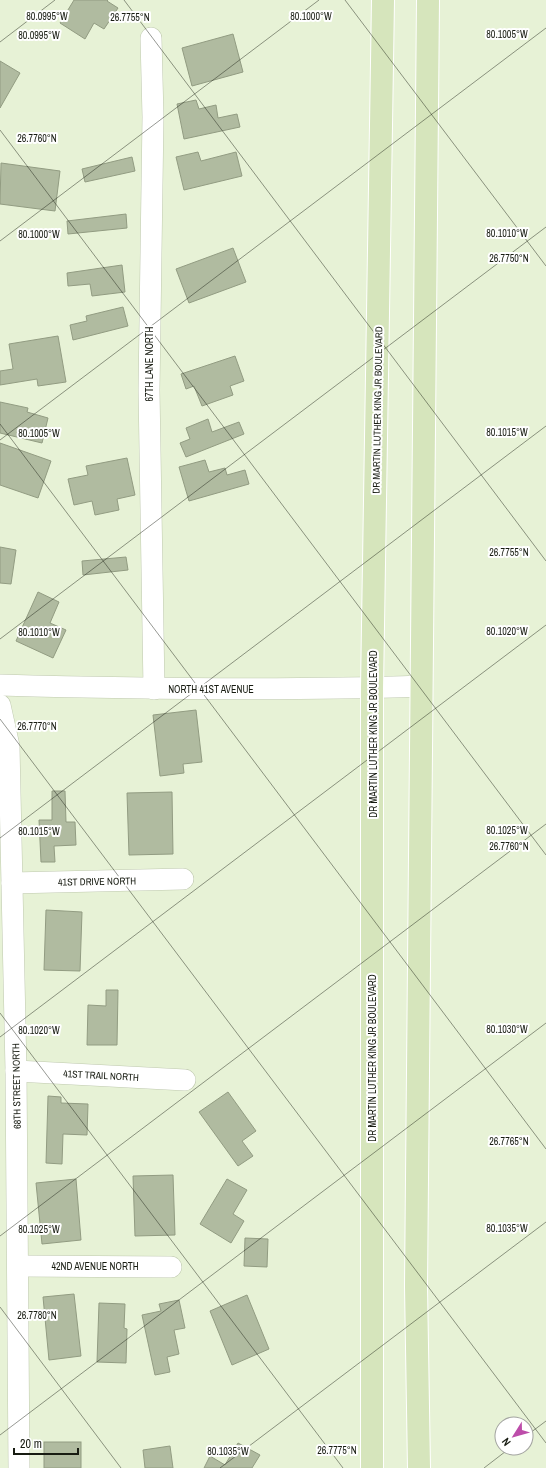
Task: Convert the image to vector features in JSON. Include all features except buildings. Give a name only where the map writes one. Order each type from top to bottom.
[{"type":"main road","name":"DR MARTIN LUTHER KING JR BOULEVARD","points":[[372,1468],[372,688],[383,0]]},
{"type":"main road","points":[[419,1468],[416,1286],[428,0]]},
{"type":"street","name":"67TH LANE NORTH","points":[[151,38],[153,117],[149,390],[154,689]]},
{"type":"street","name":"NORTH 41ST AVENUE","points":[[0,685],[154,689],[372,688],[422,686]]},
{"type":"street","name":"68TH STREET NORTH","points":[[0,705],[9,746],[16,1071],[19,1468]]},
{"type":"street","name":"41ST DRIVE NORTH","points":[[12,883],[183,879]]},
{"type":"street","name":"41ST TRAIL NORTH","points":[[16,1071],[185,1080]]},
{"type":"street","name":"42ND AVENUE NORTH","points":[[18,1266],[171,1267]]}]
